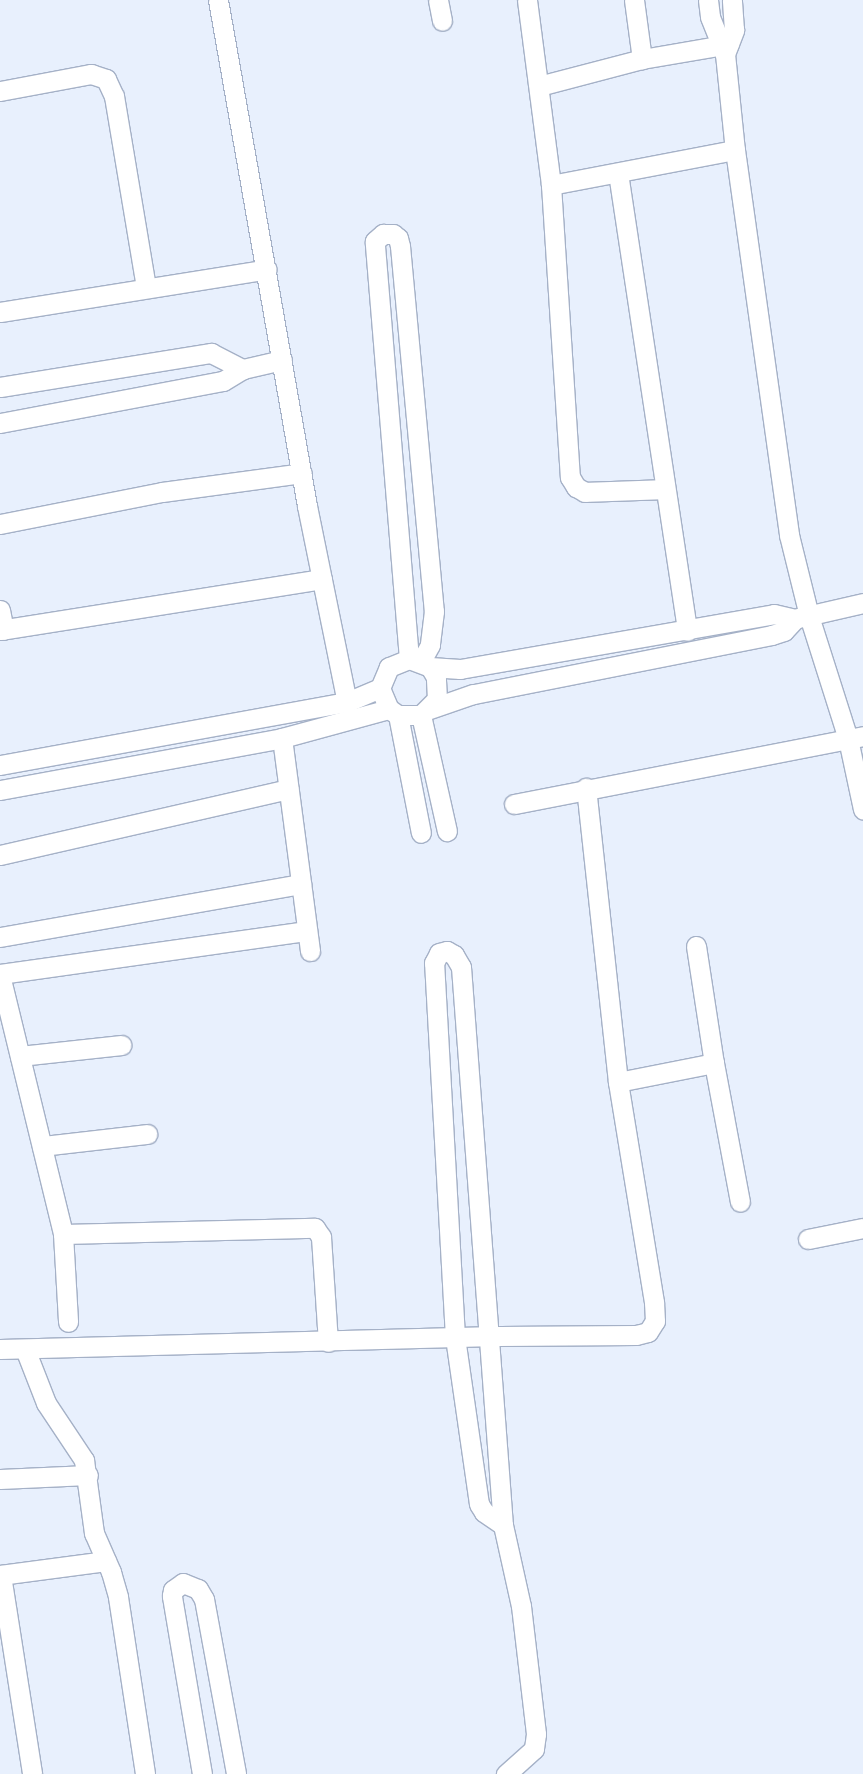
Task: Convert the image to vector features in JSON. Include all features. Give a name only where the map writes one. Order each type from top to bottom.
[{"type":"street","points":[[218,0],[302,473],[347,702]]},
{"type":"street","points":[[438,0],[442,21]]},
{"type":"street","points":[[527,0],[551,185],[570,476],[576,487],[585,492],[665,490]]},
{"type":"street","points":[[634,0],[642,59]]},
{"type":"street","points":[[708,0],[724,47],[735,150],[802,618],[856,738],[863,809]]},
{"type":"street","points":[[724,47],[734,19],[732,0]]},
{"type":"street","points":[[539,86],[642,59],[724,47]]},
{"type":"street","points":[[0,91],[91,74],[106,79],[114,96],[146,287]]},
{"type":"street","points":[[551,185],[735,150]]},
{"type":"street","points":[[618,173],[687,631]]},
{"type":"street","points":[[420,662],[430,645],[434,611],[400,246],[398,238],[393,234],[383,234],[376,241],[420,662],[439,688],[426,712],[447,831]]},
{"type":"street","points":[[0,312],[267,269]]},
{"type":"street","points":[[0,387],[211,352],[243,369]]},
{"type":"street","points":[[0,423],[223,381],[243,369],[282,360]]},
{"type":"street","points":[[0,524],[162,492],[302,473]]},
{"type":"street","points":[[0,610],[2,630],[322,579]]},
{"type":"street","points":[[0,765],[347,702],[380,688],[389,667],[420,662],[460,669],[687,631],[774,614],[802,618],[863,604]]},
{"type":"street","points":[[0,790],[282,738],[393,712],[426,712],[473,694],[772,635],[784,631],[802,618]]},
{"type":"street","points":[[380,688],[393,712],[421,833]]},
{"type":"street","points":[[282,738],[310,951]]},
{"type":"street","points":[[514,804],[586,788],[856,738]]},
{"type":"street","points":[[0,855],[288,788]]},
{"type":"street","points":[[0,1349],[328,1342],[486,1336],[636,1336],[648,1332],[655,1321],[618,1082],[586,788]]},
{"type":"street","points":[[0,937],[301,884]]},
{"type":"street","points":[[68,1322],[63,1234],[0,974],[307,931]]},
{"type":"street","points":[[696,946],[714,1063],[740,1202]]},
{"type":"street","points":[[503,1525],[484,1512],[479,1504],[455,1337],[434,964],[439,953],[447,951],[454,955],[461,967],[486,1336],[503,1525],[521,1606],[536,1734],[534,1749],[522,1768],[506,1774]]},
{"type":"street","points":[[20,1056],[122,1045]]},
{"type":"street","points":[[618,1082],[714,1063]]},
{"type":"street","points":[[42,1146],[147,1134]]},
{"type":"street","points":[[63,1234],[315,1228],[321,1238],[328,1342]]},
{"type":"street","points":[[808,1239],[863,1228]]},
{"type":"street","points":[[24,1349],[46,1403],[78,1448],[88,1475],[94,1534],[106,1560],[118,1597],[145,1774]]},
{"type":"street","points":[[0,1478],[88,1475]]},
{"type":"street","points":[[32,1774],[0,1575],[106,1560]]},
{"type":"street","points":[[202,1774],[172,1596],[173,1590],[182,1583],[198,1589],[204,1599],[236,1774]]}]
